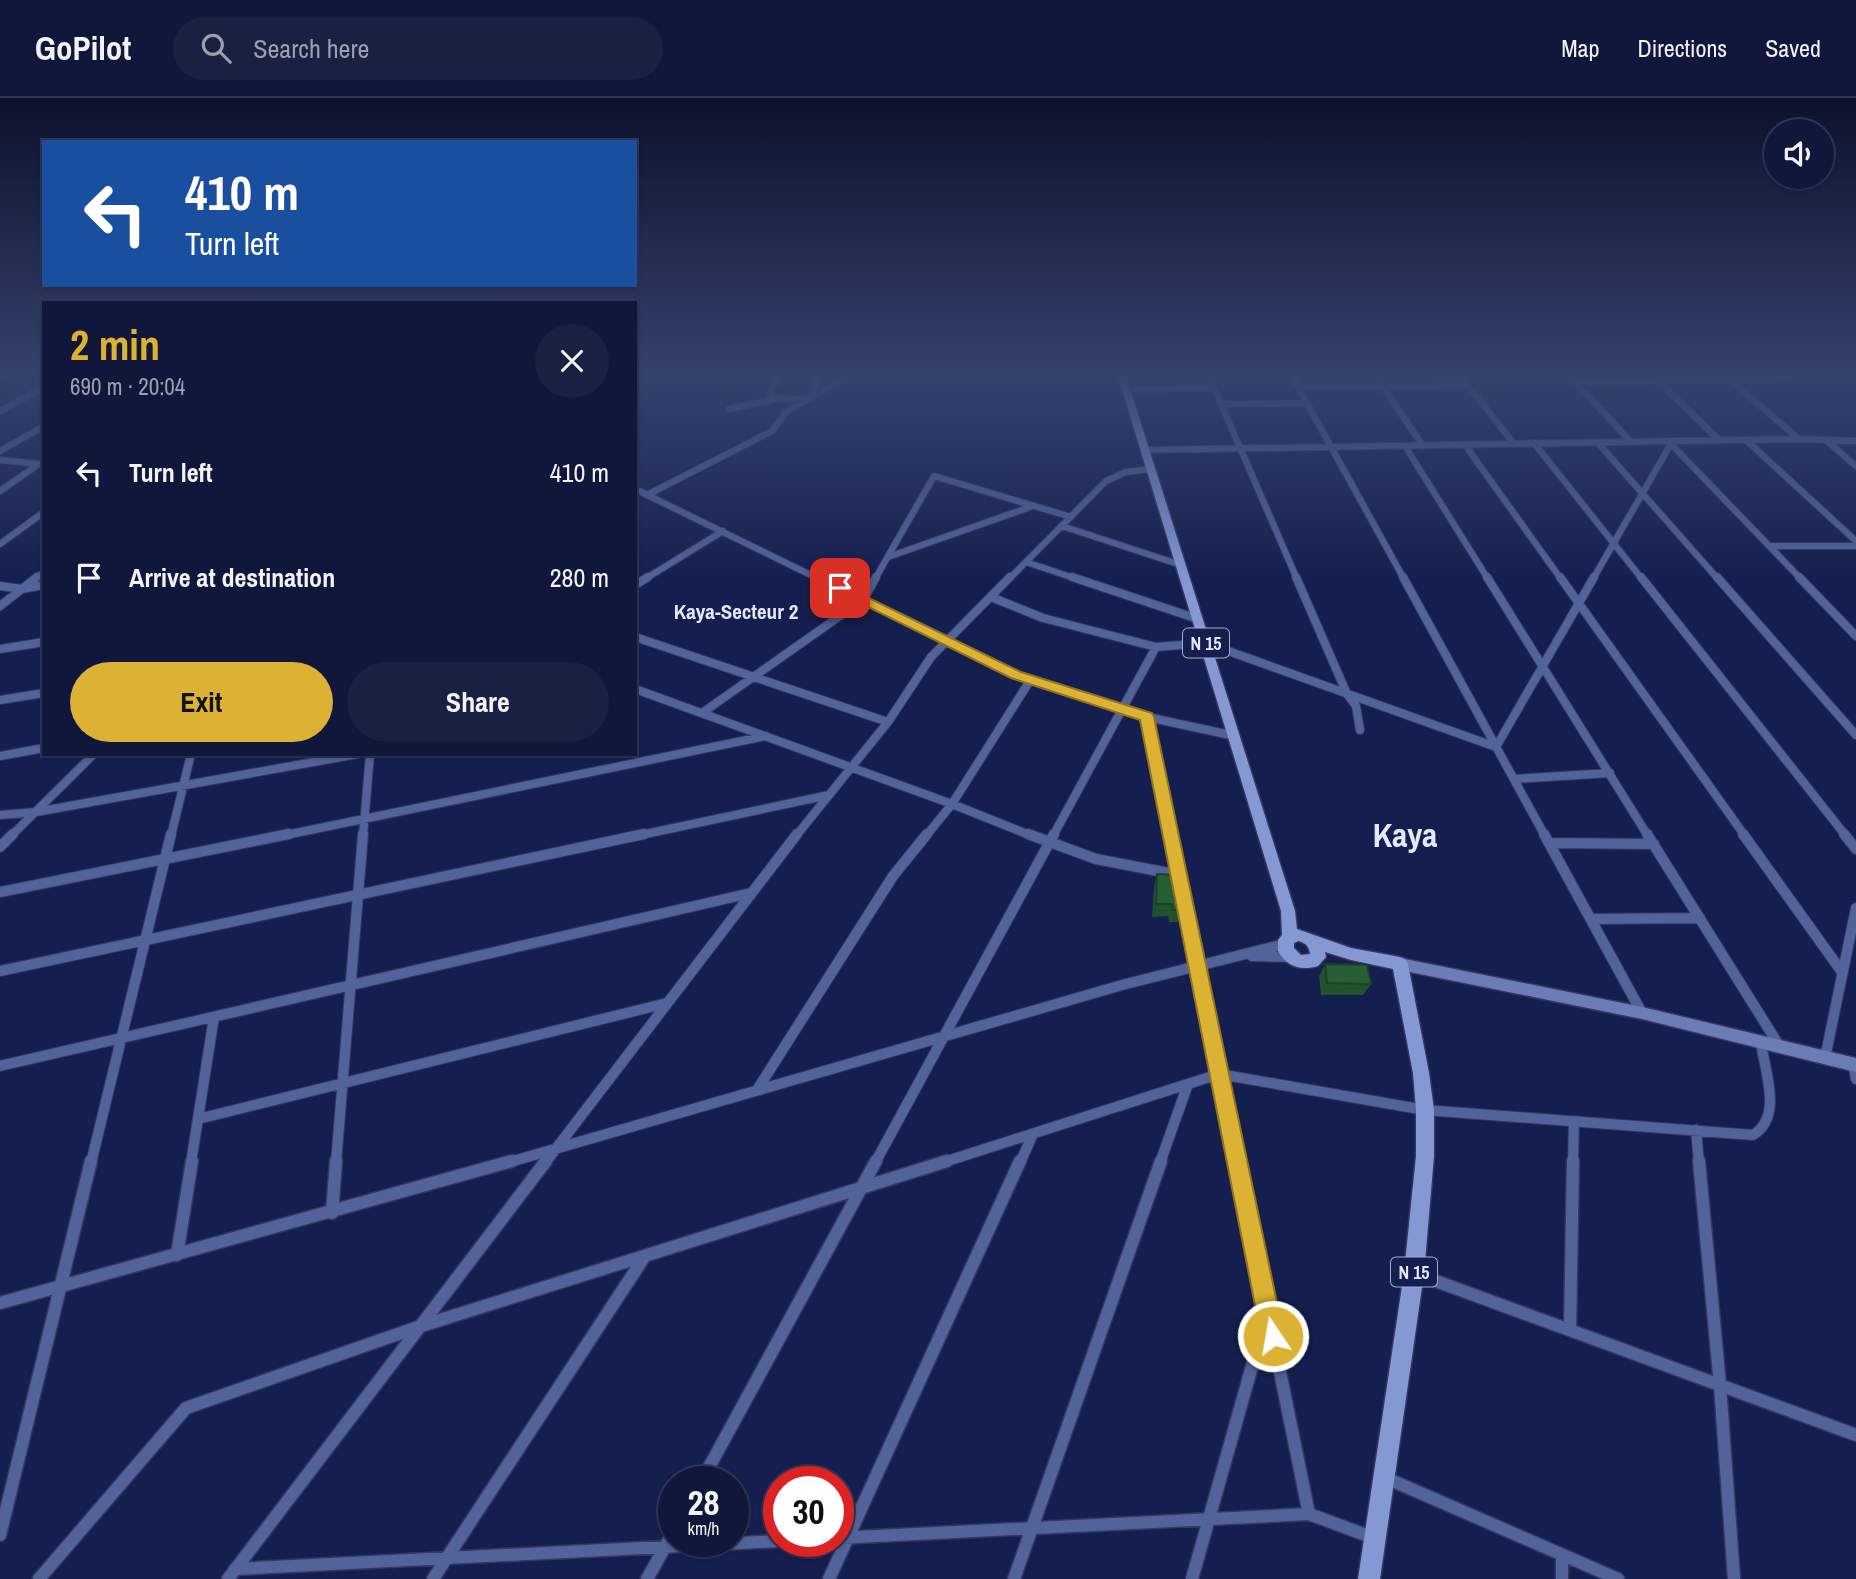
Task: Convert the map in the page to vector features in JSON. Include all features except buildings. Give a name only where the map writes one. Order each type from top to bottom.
[{"type":"main road","name":"N 15","points":[[1143,445],[1300,946]]},
{"type":"main road","points":[[1300,946],[1642,1013],[1825,1058],[1855,1069]]},
{"type":"main road","name":"N 15","points":[[1369,1579],[1386,1478],[1414,1273],[1425,1156],[1425,1110],[1416,1043],[1400,964]]},
{"type":"street","points":[[647,495],[744,445]]},
{"type":"street","points":[[1239,445],[1347,694],[1356,706],[1360,730]]},
{"type":"street","points":[[1145,450],[1460,445]]},
{"type":"street","points":[[1465,445],[1842,972]]},
{"type":"street","points":[[1536,445],[1856,849]]},
{"type":"street","points":[[1600,445],[1856,735]]},
{"type":"street","points":[[1496,747],[1671,445]]},
{"type":"street","points":[[1674,445],[1856,636]]},
{"type":"street","points":[[1751,445],[1856,544]]},
{"type":"street","points":[[1832,445],[1856,466]]},
{"type":"street","points":[[1405,446],[1780,1047]]},
{"type":"street","points":[[1331,447],[1642,1013]]},
{"type":"street","points":[[0,460],[41,464]]},
{"type":"street","points":[[0,491],[41,464]]},
{"type":"street","points":[[232,1574],[751,893],[888,722],[932,657],[1107,481],[1126,472],[1151,469]]},
{"type":"street","points":[[702,713],[864,599],[934,476],[1071,517]]},
{"type":"street","points":[[637,490],[1016,675],[1147,717],[1235,736]]},
{"type":"street","points":[[888,557],[1033,506]]},
{"type":"street","points":[[0,544],[42,513]]},
{"type":"street","points":[[1062,526],[1181,565]]},
{"type":"street","points":[[637,584],[723,531]]},
{"type":"street","points":[[1770,547],[1856,544]]},
{"type":"street","points":[[1026,562],[1198,619]]},
{"type":"street","points":[[0,606],[42,574]]},
{"type":"street","points":[[637,577],[649,577]]},
{"type":"street","points":[[0,586],[22,589],[42,585]]},
{"type":"street","points":[[991,597],[1044,618],[1156,647],[1206,643],[1496,747]]},
{"type":"street","points":[[637,638],[888,722]]},
{"type":"street","points":[[1,650],[42,642]]},
{"type":"street","points":[[710,1466],[1156,647]]},
{"type":"street","points":[[757,1090],[894,876],[952,804],[1031,679]]},
{"type":"street","points":[[637,690],[952,804],[1051,844],[1096,859],[1179,875]]},
{"type":"street","points":[[0,700],[42,693]]},
{"type":"street","points":[[637,699],[653,696]]},
{"type":"street","points":[[1147,717],[1309,1514]]},
{"type":"street","points":[[0,892],[611,771],[766,736]]},
{"type":"street","points":[[0,756],[42,748]]},
{"type":"street","points":[[0,848],[92,756]]},
{"type":"street","points":[[0,1535],[190,756]]},
{"type":"street","points":[[0,815],[36,812],[347,756]]},
{"type":"street","points":[[332,1213],[370,756]]},
{"type":"street","points":[[1514,779],[1610,773]]},
{"type":"street","points":[[0,971],[829,795]]},
{"type":"street","points":[[1549,843],[1654,844]]},
{"type":"street","points":[[0,1066],[751,893]]},
{"type":"street","points":[[1825,1058],[1842,972],[1854,931],[1856,908]]},
{"type":"street","points":[[1591,919],[1700,918]]},
{"type":"street","points":[[0,1303],[332,1213],[1197,965],[1300,946]]},
{"type":"street","points":[[198,1119],[667,1003]]},
{"type":"street","points":[[177,1255],[214,1017]]},
{"type":"street","points":[[39,1579],[186,1408],[421,1326],[1219,1074],[1425,1110],[1753,1135],[1763,1130],[1769,1122],[1770,1112],[1760,1042]]},
{"type":"street","points":[[1014,1579],[1188,1084]]},
{"type":"street","points":[[1570,1330],[1574,1121]]},
{"type":"street","points":[[1696,1130],[1720,1385],[1734,1579]]},
{"type":"street","points":[[854,1515],[1033,1134]]},
{"type":"street","points":[[433,1579],[643,1258]]},
{"type":"street","points":[[1414,1273],[1856,1435]]},
{"type":"street","points":[[1192,1579],[1267,1311]]},
{"type":"street","points":[[1386,1478],[1618,1579]]},
{"type":"street","points":[[854,1537],[1309,1514],[1374,1538]]},
{"type":"street","points":[[232,1574],[658,1547]]},
{"type":"street","points":[[1562,1555],[1562,1579]]},
{"type":"street","points":[[647,1579],[659,1557]]},
{"type":"street","points":[[829,1579],[837,1557]]},
{"type":"district","name":"Kaya-Secteur 2","points":[[736,611]]},
{"type":"district","name":"Kaya","points":[[1405,835]]},
{"type":"route","points":[[840,588],[1016,675],[1147,717],[1273,1336]]}]
